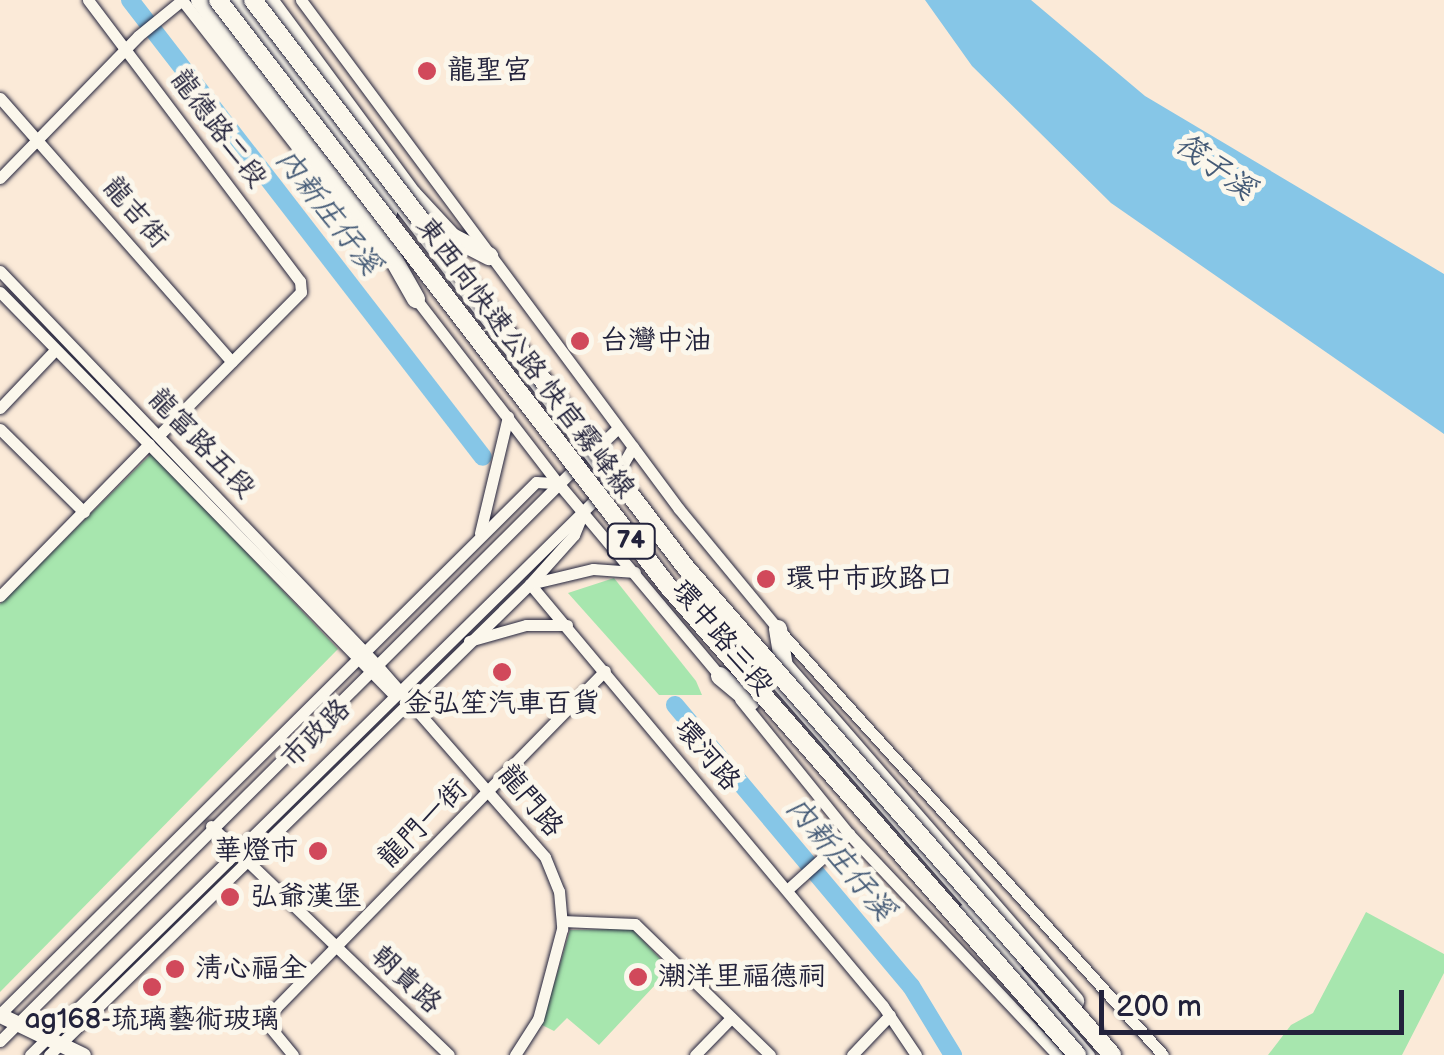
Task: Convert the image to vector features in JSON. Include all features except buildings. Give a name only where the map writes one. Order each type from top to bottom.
[{"type":"highway","points":[[200,0],[390,253],[416,298]]},
{"type":"highway","name":"東西向快速公路 快官霧峰線","points":[[218,0],[667,585],[1077,1055]]},
{"type":"highway","name":"東西向快速公路 快官霧峰線","points":[[253,0],[687,568],[1112,1055]]},
{"type":"highway","points":[[270,0],[412,194],[452,237],[489,256]]},
{"type":"highway","points":[[778,629],[784,666],[1120,1055]]},
{"type":"highway","points":[[720,676],[751,702],[1060,1055]]},
{"type":"main road","points":[[0,1014],[53,1045],[83,1055]]},
{"type":"street","name":"龍德路二段","points":[[88,0],[301,292],[232,362]]},
{"type":"street","points":[[0,178],[138,36],[182,0]]},
{"type":"street","name":"環中路三段","points":[[182,0],[558,484],[849,834],[1060,1055]]},
{"type":"street","name":"環中路三段","points":[[230,0],[607,487],[746,653],[1101,1055]]},
{"type":"street","name":"環中路三段","points":[[242,0],[584,459]]},
{"type":"street","name":"環中路三段","points":[[302,0],[618,428],[778,629],[1163,1055]]},
{"type":"street","name":"龍吉街","points":[[0,98],[232,362]]},
{"type":"street","name":"龍富路五段","points":[[0,271],[360,656]]},
{"type":"street","name":"龍富路五段","points":[[0,292],[56,350],[154,440]]},
{"type":"street","points":[[0,408],[56,350]]},
{"type":"street","points":[[0,596],[232,362]]},
{"type":"street","points":[[479,538],[508,416]]},
{"type":"street","name":"市政路","points":[[0,1041],[618,428]]},
{"type":"street","points":[[0,429],[84,512]]},
{"type":"street","name":"市政路","points":[[53,1045],[236,849],[394,691],[583,512],[607,487],[633,447]]},
{"type":"street","name":"市政路","points":[[0,1014],[536,482],[558,484]]},
{"type":"street","name":"環中路三段","points":[[607,487],[673,580],[1089,1055]]},
{"type":"street","name":"市政路","points":[[30,1055],[53,1045],[409,704],[465,642],[530,584],[574,535],[583,512]]},
{"type":"street","points":[[498,596],[530,584],[593,570],[635,572]]},
{"type":"street","name":"環河路","points":[[530,584],[791,886],[916,1055]]},
{"type":"street","points":[[465,642],[526,625],[567,625]]},
{"type":"street","name":"龍門路","points":[[360,656],[491,792],[545,857],[562,921],[538,1018],[515,1055]]},
{"type":"street","name":"龍門一街","points":[[294,1055],[264,1020],[491,792],[605,671]]},
{"type":"street","name":"朝貴路","points":[[200,815],[449,1055]]},
{"type":"street","points":[[791,886],[849,834]]},
{"type":"street","points":[[562,921],[634,924],[770,1055]]},
{"type":"street","points":[[966,957],[988,939]]},
{"type":"street","points":[[852,1055],[890,1016]]},
{"type":"street","points":[[695,1055],[731,1018]]},
{"type":"green space","points":[[152,453],[338,649],[0,992],[0,604]]},
{"type":"green space","points":[[614,578],[696,681],[702,695],[659,695],[568,593]]},
{"type":"green space","points":[[1366,912],[1444,954],[1444,973],[1402,1055],[1268,1055],[1291,1025],[1313,1013]]},
{"type":"green space","points":[[632,929],[670,969],[599,1045],[567,1018],[554,1031],[542,1025],[570,930]]},
{"type":"water","name":"筏子溪","points":[[925,0],[1031,0],[1145,96],[1444,274],[1444,434],[1111,203],[972,66]]},
{"type":"waterway","name":"內新庄仔溪","points":[[130,0],[483,457]]},
{"type":"waterway","name":"內新庄仔溪","points":[[675,705],[911,986],[953,1055]]},
{"type":"place","name":"龍聖宮","points":[[427,71]]},
{"type":"place","name":"台灣中油","points":[[580,341]]},
{"type":"place","name":"環中市政路口","points":[[766,579]]},
{"type":"place","name":"金弘笙汽車百貨","points":[[502,672]]},
{"type":"place","name":"華燈市","points":[[318,851]]},
{"type":"place","name":"弘爺漢堡","points":[[230,897]]},
{"type":"place","name":"清心福全","points":[[175,969]]},
{"type":"place","name":"潮洋里福德祠","points":[[638,977]]},
{"type":"place","name":"ag168-琉璃藝術玻璃","points":[[152,987]]}]
